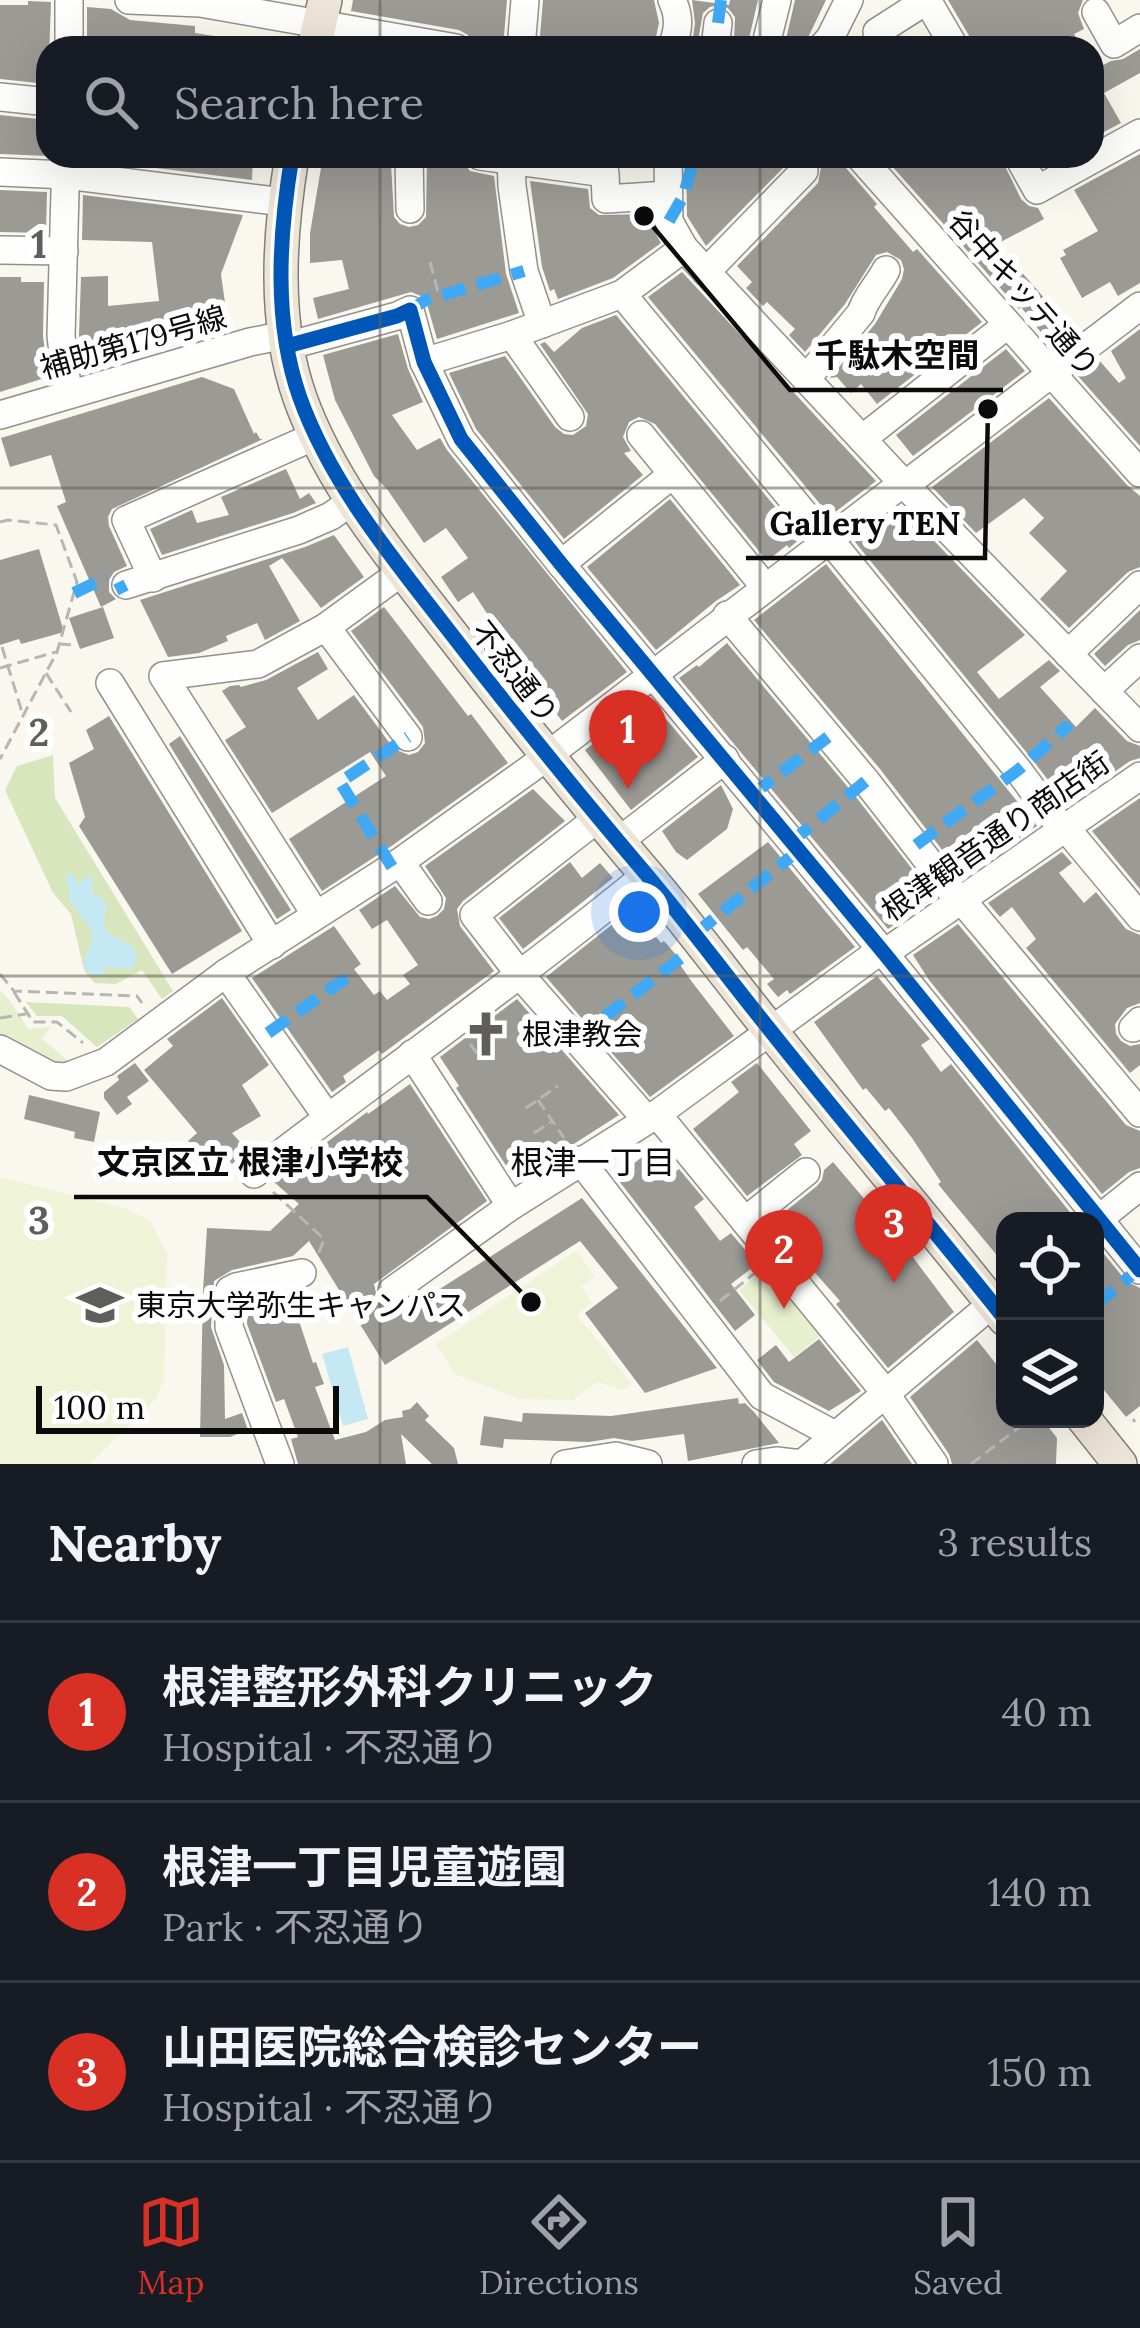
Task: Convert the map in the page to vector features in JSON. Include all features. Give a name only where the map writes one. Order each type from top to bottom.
[{"type":"main road","name":"不忍通り","points":[[290,168],[281,247],[291,370],[315,436],[352,501],[547,756],[996,1299]]},
{"type":"main road","points":[[1099,1428],[1126,1444]]},
{"type":"street","points":[[69,0],[69,36]]},
{"type":"street","points":[[130,0],[200,3],[388,36]]},
{"type":"street","points":[[522,36],[525,0]]},
{"type":"street","points":[[672,0],[678,22],[674,36]]},
{"type":"street","points":[[768,36],[777,0]]},
{"type":"street","points":[[831,36],[849,0]]},
{"type":"street","points":[[877,32],[927,0],[948,36]]},
{"type":"street","points":[[1096,12],[1114,44],[1140,28]]},
{"type":"street","points":[[0,97],[36,101]]},
{"type":"street","points":[[1104,153],[1140,133]]},
{"type":"street","points":[[0,172],[38,168]]},
{"type":"street","points":[[66,168],[61,336],[68,394]]},
{"type":"street","points":[[84,168],[284,202]]},
{"type":"street","points":[[409,168],[410,209]]},
{"type":"street","points":[[511,168],[524,271],[542,324]]},
{"type":"street","points":[[574,168],[605,173],[606,199],[668,195]]},
{"type":"street","points":[[668,168],[669,221],[684,248],[1140,728]]},
{"type":"street","name":"谷中キッテ通り","points":[[870,168],[1140,473]]},
{"type":"street","points":[[1025,168],[1037,190],[1077,168]]},
{"type":"street","points":[[706,272],[804,171]]},
{"type":"street","points":[[684,248],[622,294],[424,362],[461,439],[884,953],[1090,1212]]},
{"type":"street","points":[[0,250],[64,251]]},
{"type":"street","points":[[806,379],[861,313],[886,270]]},
{"type":"street","points":[[622,294],[1062,829],[1070,832],[1140,917]]},
{"type":"street","points":[[0,1049],[51,1076],[66,1077],[106,1062],[226,973],[400,862],[547,756],[1140,306]]},
{"type":"street","name":"補助第179号線","points":[[0,415],[250,342],[286,341],[410,310],[424,362]]},
{"type":"street","points":[[862,439],[1007,325]]},
{"type":"street","points":[[512,335],[570,417]]},
{"type":"street","points":[[640,435],[765,587]]},
{"type":"street","points":[[315,436],[126,520],[140,582],[299,530],[331,517],[352,501]]},
{"type":"street","points":[[561,564],[673,474]]},
{"type":"street","points":[[316,915],[163,676],[258,664],[326,627],[403,571]]},
{"type":"street","points":[[1068,654],[1140,584]]},
{"type":"street","points":[[727,615],[960,902],[1140,1113]]},
{"type":"street","points":[[326,627],[407,737]]},
{"type":"street","points":[[1104,691],[1140,658]]},
{"type":"street","points":[[110,683],[272,945]]},
{"type":"street","points":[[725,759],[474,915],[521,976],[745,1221],[880,1386],[934,1464]]},
{"type":"street","name":"根津観音通り商店街","points":[[392,1292],[1140,776]]},
{"type":"street","points":[[400,862],[428,902]]},
{"type":"street","points":[[254,1174],[521,976],[646,875]]},
{"type":"street","points":[[226,973],[328,1118]]},
{"type":"street","points":[[412,1054],[511,1206]]},
{"type":"street","points":[[580,1160],[762,1396],[835,1435]]},
{"type":"street","points":[[745,1221],[806,1172]]},
{"type":"street","points":[[1104,1215],[1140,1186]]},
{"type":"street","points":[[1104,1229],[1140,1270]]},
{"type":"street","points":[[280,1464],[229,1327],[228,1295],[236,1288],[302,1273]]},
{"type":"street","points":[[757,1464],[802,1464],[996,1309]]},
{"type":"street","points":[[565,1464],[616,1456],[648,1464]]},
{"type":"path","points":[[430,262],[439,296]]},
{"type":"path","points":[[0,522],[56,525],[77,582],[57,652],[0,758]]},
{"type":"path","points":[[59,644],[74,645]]},
{"type":"path","points":[[2,647],[22,714]]},
{"type":"path","points":[[0,668],[57,652]]},
{"type":"path","points":[[46,673],[71,712]]},
{"type":"path","points":[[0,974],[33,1022],[57,1022],[106,1062]]},
{"type":"path","points":[[14,991],[137,996],[157,1024]]},
{"type":"path","points":[[0,1018],[28,1013]]},
{"type":"path","points":[[526,1108],[558,1086]]},
{"type":"path","points":[[538,1100],[580,1160]]},
{"type":"path","points":[[534,1132],[553,1121]]},
{"type":"path","points":[[254,1174],[324,1239]]},
{"type":"path","points":[[700,1317],[775,1257]]},
{"type":"path","points":[[971,1464],[1018,1428]]},
{"type":"green space","points":[[53,755],[55,798],[173,991],[162,999],[142,970],[116,984],[94,983],[84,970],[71,914],[53,893],[5,790],[17,766]]},
{"type":"green space","points":[[0,990],[28,1029],[51,1027],[42,1039],[73,1065],[59,1067],[0,1039]]},
{"type":"green space","points":[[26,1002],[129,1007],[138,1019],[97,1047],[62,1016],[37,1016]]},
{"type":"green space","name":"東京大学弥生キャンパス","points":[[0,1177],[127,1209],[150,1221],[167,1253],[164,1379],[156,1399],[90,1464],[0,1464]]},
{"type":"green space","points":[[576,1251],[595,1276],[581,1287],[592,1302],[577,1315],[632,1384],[624,1390],[597,1382],[573,1400],[519,1399],[455,1374],[436,1344]]},
{"type":"green space","points":[[775,1261],[829,1329],[794,1357],[739,1290]]},
{"type":"water","points":[[71,873],[78,884],[91,875],[93,894],[106,901],[104,928],[133,948],[133,969],[109,967],[100,975],[91,975],[84,967],[92,930],[71,903],[66,874]]},
{"type":"water","points":[[348,1347],[368,1419],[343,1426],[322,1354]]},
{"type":"building","points":[[353,0],[507,0],[504,36],[468,36],[459,30],[351,11]]},
{"type":"building","points":[[543,0],[654,0],[659,23],[656,36],[540,36]]},
{"type":"building","points":[[692,0],[729,5],[730,0],[758,0],[750,36],[734,36],[735,17],[719,5],[703,13],[699,36],[693,36]]},
{"type":"building","points":[[795,0],[826,0],[809,36],[787,36]]},
{"type":"building","points":[[948,0],[1083,0],[1078,13],[1084,29],[1075,36],[969,36]]},
{"type":"building","points":[[28,1],[51,2],[50,36],[36,36],[36,83],[0,79],[0,5],[28,5]]},
{"type":"building","points":[[87,7],[111,9],[130,20],[195,26],[195,33],[214,36],[87,36]]},
{"type":"building","points":[[1140,49],[1140,73],[1104,93],[1104,65]]},
{"type":"building","points":[[1104,93],[1121,123],[1104,132]]},
{"type":"building","points":[[0,115],[36,119],[36,156],[0,154]]},
{"type":"building","points":[[1140,154],[1140,283],[1118,296],[1110,282],[1082,298],[1060,258],[1066,255],[1063,250],[1098,231],[1074,190]]},
{"type":"building","points":[[156,168],[252,168],[252,180]]},
{"type":"building","points":[[321,168],[391,168],[394,217],[409,227],[426,217],[427,168],[468,168],[494,176],[506,274],[519,313],[437,339],[427,304],[411,292],[318,319],[313,298],[349,289],[342,260],[310,263]]},
{"type":"building","points":[[686,168],[783,168],[706,246],[687,216]]},
{"type":"building","points":[[821,168],[846,168],[913,252],[917,249],[982,322],[877,404],[861,384],[851,393],[837,377],[830,378],[875,324],[902,279],[901,260],[887,252],[876,255],[845,304],[805,352],[789,335],[795,329],[746,288],[752,282],[737,266],[818,183]]},
{"type":"building","points":[[894,168],[1006,168],[1021,199],[1038,208],[1044,219],[997,244],[1075,333],[1054,349]]},
{"type":"building","points":[[530,181],[588,189],[590,208],[599,215],[651,214],[661,243],[613,278],[558,299],[542,267]]},
{"type":"building","points":[[0,190],[47,192],[46,233],[0,232]]},
{"type":"building","points":[[83,195],[243,215],[221,274],[225,303],[201,332],[157,339],[157,346],[83,365],[81,277],[108,276],[108,306],[159,301],[152,242],[82,240]]},
{"type":"building","points":[[682,272],[876,481],[830,516],[648,297]]},
{"type":"building","points":[[0,277],[44,282],[48,377],[0,392]]},
{"type":"building","points":[[616,315],[801,538],[789,548],[787,545],[767,561],[655,424],[639,417],[629,422],[623,437],[631,451],[624,453],[643,475],[564,539],[476,429],[449,373],[505,356],[555,427],[573,435],[586,426],[588,414],[540,344],[545,342],[554,352],[582,328]]},
{"type":"building","points":[[1140,329],[1140,446],[1078,376],[1099,360],[1119,383],[1126,378],[1111,351]]},
{"type":"building","points":[[398,334],[423,402],[392,415],[417,450],[440,438],[627,672],[562,721],[473,592],[458,602],[441,577],[468,558],[446,528],[424,543],[374,476],[335,400],[323,355]]},
{"type":"building","points":[[1006,349],[1025,371],[913,456],[896,435]]},
{"type":"building","points":[[202,377],[234,389],[254,434],[263,439],[112,509],[109,526],[127,566],[109,580],[109,592],[116,599],[101,607],[57,506],[66,502],[51,455],[10,467],[1,438]]},
{"type":"building","points":[[1049,398],[1140,496],[1140,567],[1128,572],[1069,628],[1040,599],[1067,571],[1029,533],[1044,518],[1024,498],[976,533],[932,487]]},
{"type":"building","points":[[286,469],[300,499],[309,493],[316,503],[162,555],[150,529],[192,510],[197,523],[229,515],[221,497]]},
{"type":"building","points":[[670,499],[740,585],[656,650],[587,567]]},
{"type":"building","points":[[898,509],[1025,635],[977,672],[999,699],[1049,660],[1060,671],[1040,687],[1076,727],[1095,708],[1127,741],[1140,746],[1140,758],[1067,805],[855,542]]},
{"type":"building","points":[[334,535],[364,577],[321,608],[282,558],[269,566],[300,621],[265,640],[257,623],[199,653],[168,657],[140,600]]},
{"type":"building","points":[[39,549],[64,632],[0,645],[0,560]]},
{"type":"building","points":[[826,564],[1037,826],[963,877],[880,769],[754,620]]},
{"type":"building","points":[[103,607],[114,638],[80,649],[69,618]]},
{"type":"building","points":[[384,607],[508,763],[322,891],[289,839],[386,776],[370,752],[272,813],[225,740],[246,727],[222,691],[266,680],[318,652],[328,669],[297,688],[318,720],[354,695],[394,749],[409,755],[418,752],[425,743],[423,727],[351,631]]},
{"type":"building","points":[[1140,610],[1140,640],[1105,666],[1094,654]]},
{"type":"building","points":[[727,643],[934,897],[888,929],[679,678]]},
{"type":"building","points":[[650,700],[698,757],[631,810],[585,750]]},
{"type":"building","points":[[109,716],[242,931],[172,974],[79,826],[85,817],[69,763],[94,749],[86,730]]},
{"type":"building","points":[[180,736],[291,910],[277,919],[169,744]]},
{"type":"building","points":[[721,785],[733,809],[727,829],[687,860],[662,831]]},
{"type":"building","points":[[533,789],[565,821],[457,909],[460,926],[494,971],[382,1054],[379,1050],[343,1076],[346,1082],[332,1092],[252,978],[334,926],[361,964],[354,969],[374,995],[380,991],[387,1000],[410,984],[403,975],[418,965],[387,920],[372,929],[359,910],[395,886],[420,917],[437,916],[446,898],[425,866]]},
{"type":"building","points":[[1140,798],[1140,889],[1092,831]]},
{"type":"building","points":[[768,842],[855,947],[790,994],[787,990],[778,997],[767,984],[774,979],[747,947],[743,950],[698,894]]},
{"type":"building","points":[[1062,852],[1072,863],[1059,873],[1084,903],[1096,892],[1126,929],[1140,935],[1140,1003],[1127,1008],[1115,1024],[1121,1041],[1140,1044],[1140,1065],[1130,1073],[1026,948],[1036,939],[1012,907],[1000,917],[988,903]]},
{"type":"building","points":[[570,862],[582,878],[600,863],[613,878],[523,949],[499,918]]},
{"type":"building","points":[[633,908],[678,957],[734,1036],[650,1097],[546,977]]},
{"type":"building","points":[[958,924],[1126,1125],[1140,1131],[1140,1168],[1102,1194],[913,955]]},
{"type":"building","points":[[877,976],[930,1039],[921,1045],[941,1072],[951,1064],[1070,1212],[996,1212],[996,1254],[938,1184],[941,1182],[889,1108],[885,1111],[863,1090],[814,1022]]},
{"type":"building","points":[[222,998],[269,1065],[242,1085],[261,1116],[232,1133],[247,1150],[232,1164],[212,1141],[200,1153],[188,1141],[197,1133],[144,1070],[173,1046],[167,1039]]},
{"type":"building","points":[[517,999],[619,1115],[516,1181],[440,1057]]},
{"type":"building","points":[[135,1063],[149,1081],[127,1097],[132,1104],[117,1115],[104,1092]]},
{"type":"building","points":[[757,1063],[811,1131],[794,1144],[802,1155],[747,1196],[693,1129],[739,1092],[731,1082]]},
{"type":"building","points":[[410,1084],[487,1201],[374,1284],[378,1302],[396,1317],[582,1198],[717,1368],[645,1393],[585,1313],[618,1288],[580,1241],[385,1365],[309,1241],[293,1256],[232,1270],[214,1281],[211,1327],[224,1365],[225,1419],[242,1413],[248,1430],[230,1437],[200,1437],[207,1228],[270,1231],[299,1204],[274,1182]]},
{"type":"building","points":[[29,1095],[100,1112],[94,1142],[24,1119]]},
{"type":"building","points":[[650,1151],[669,1176],[679,1169],[704,1199],[694,1207],[720,1241],[731,1233],[757,1264],[731,1284],[755,1315],[735,1331],[616,1177]]},
{"type":"building","points":[[833,1162],[954,1312],[888,1368],[836,1304],[840,1301],[771,1223],[817,1186]]},
{"type":"building","points":[[1104,1254],[1126,1281],[1140,1288],[1140,1406],[1126,1417],[1104,1390]]},
{"type":"building","points":[[281,1296],[288,1322],[298,1318],[316,1362],[324,1384],[315,1387],[335,1440],[403,1417],[402,1411],[417,1402],[429,1416],[425,1420],[454,1448],[458,1464],[432,1464],[401,1434],[406,1464],[298,1464],[291,1439],[298,1437],[284,1399],[276,1402],[247,1324],[248,1303]]},
{"type":"building","points":[[819,1339],[861,1391],[829,1411],[774,1382],[757,1360],[776,1345],[789,1362]]},
{"type":"building","points":[[977,1340],[996,1364],[996,1428],[1049,1428],[1057,1438],[1056,1464],[952,1464],[910,1397]]},
{"type":"building","points":[[738,1398],[779,1443],[688,1461],[684,1434],[632,1441],[504,1439],[503,1448],[480,1445],[484,1416],[522,1422],[523,1413],[611,1416]]},
{"type":"building","points":[[882,1420],[912,1464],[830,1464]]},
{"type":"marked path","points":[[718,23],[721,0]]},
{"type":"marked path","points":[[669,221],[684,195],[691,168]]},
{"type":"marked path","points":[[410,310],[426,300],[524,271]]},
{"type":"marked path","points":[[74,593],[107,577]]},
{"type":"marked path","points":[[116,590],[126,585]]},
{"type":"marked path","points":[[916,845],[1018,770],[1070,724]]},
{"type":"marked path","points":[[392,867],[340,782],[408,737]]},
{"type":"marked path","points":[[753,794],[828,737]]},
{"type":"marked path","points":[[791,842],[866,781]]},
{"type":"marked path","points":[[695,934],[798,851]]},
{"type":"marked path","points":[[576,1039],[682,957]]},
{"type":"marked path","points":[[268,1033],[352,974]]},
{"type":"marked path","points":[[1104,1298],[1139,1269]]},
{"type":"cycle path","points":[[290,168],[281,278],[291,369],[313,430],[345,490],[520,721],[996,1308]]},
{"type":"cycle path","points":[[287,346],[410,310],[424,362],[461,439],[1140,1270]]},
{"type":"place","name":"千駄木空間","points":[[644,216]]},
{"type":"place","name":"Gallery TEN","points":[[988,409]]},
{"type":"place","name":"根津整形外科クリニック","points":[[628,789]]},
{"type":"place","name":"根津教会","points":[[486,1034]]},
{"type":"place","name":"山田医院総合検診センター","points":[[894,1283]]},
{"type":"place","name":"文京区立 根津小学校","points":[[531,1302]]},
{"type":"place","name":"東京大学弥生キャンパス","points":[[100,1305]]},
{"type":"place","name":"根津一丁目児童遊園","points":[[784,1309]]},
{"type":"district","name":"根津一丁目","points":[[593,1162]]}]
